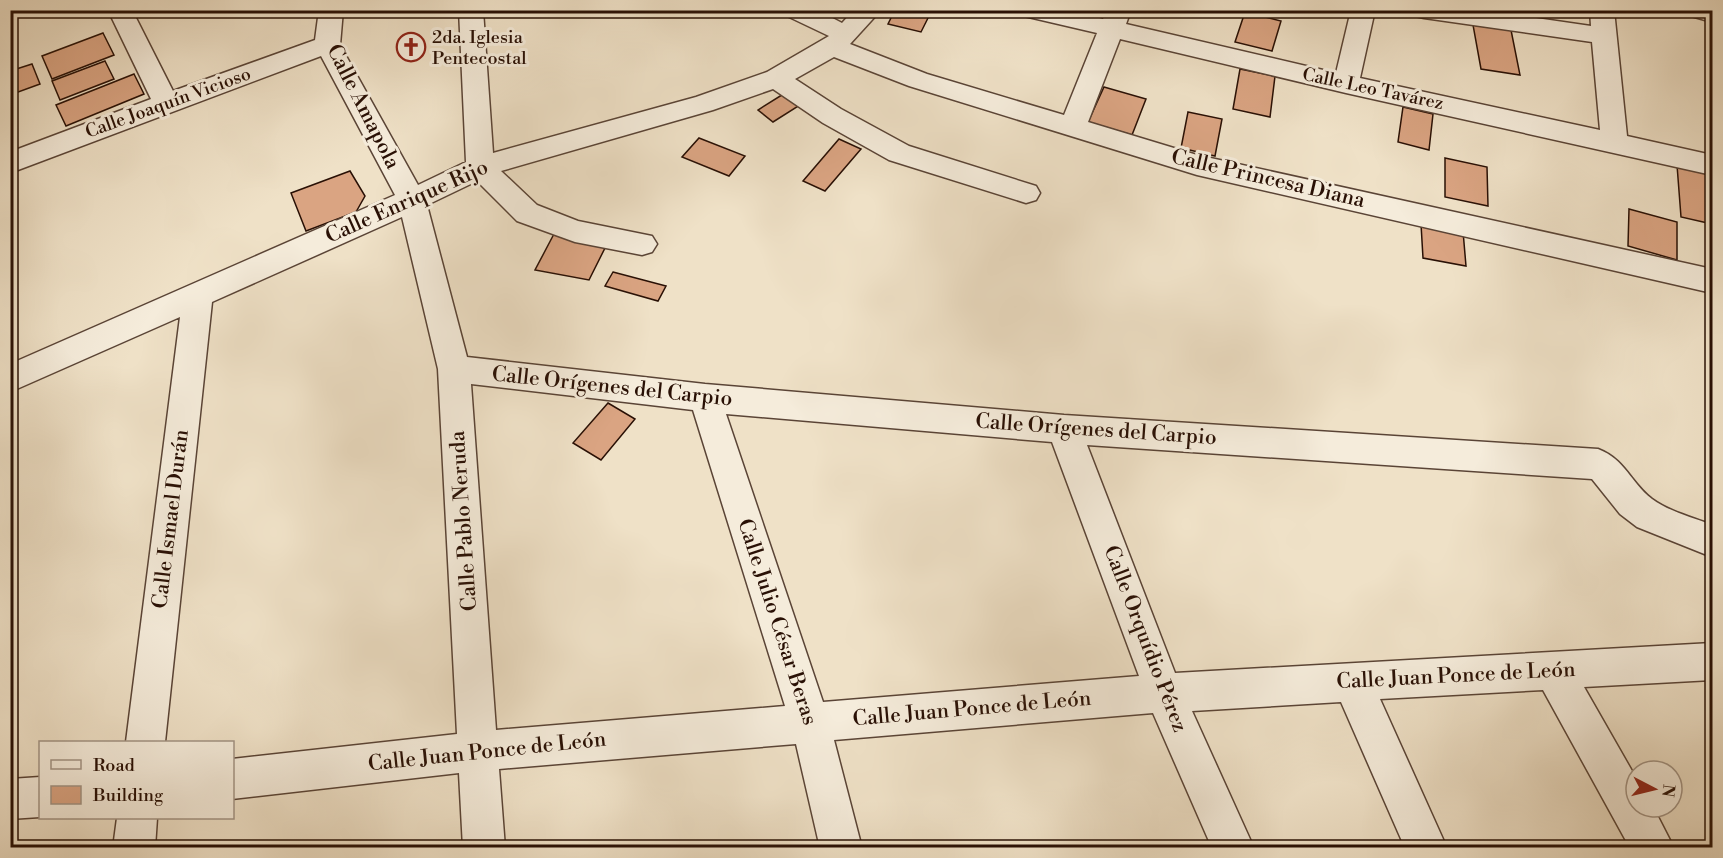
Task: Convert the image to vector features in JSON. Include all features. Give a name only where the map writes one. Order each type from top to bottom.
[{"type":"street","points":[[120,10],[166,103]]},
{"type":"street","name":"Calle Amapola","points":[[331,10],[327,45],[412,200]]},
{"type":"street","points":[[471,10],[480,167],[527,213],[575,231],[642,244]]},
{"type":"street","name":"Calle Princesa Diana","points":[[796,10],[839,40],[918,80],[1197,165],[1713,281]]},
{"type":"street","name":"Calle Enrique Rijo","points":[[10,379],[412,200],[480,167],[704,104],[776,78],[839,40],[869,10]]},
{"type":"street","name":"Calle Leo Tavárez","points":[[1033,10],[1115,20],[1346,84],[1713,165]]},
{"type":"street","points":[[1346,84],[1363,10]]},
{"type":"street","points":[[1424,10],[1604,36]]},
{"type":"street","points":[[1602,10],[1614,142]]},
{"type":"street","points":[[1700,10],[1713,14]]},
{"type":"street","points":[[1073,126],[1115,20]]},
{"type":"street","name":"Calle Joaquín Vicioso","points":[[10,163],[166,103],[327,45]]},
{"type":"street","points":[[776,78],[832,116],[899,153],[1026,193]]},
{"type":"street","name":"Calle Pablo Neruda","points":[[412,200],[454,369],[484,848]]},
{"type":"street","name":"Calle Ismael Durán","points":[[145,741],[198,296]]},
{"type":"street","name":"Calle Orígenes del Carpio","points":[[454,369],[705,398],[1064,429],[1598,464],[1608,469],[1631,502],[1647,515],[1713,541]]},
{"type":"street","name":"Calle Julio César Beras","points":[[705,398],[810,722],[841,848]]},
{"type":"street","name":"Calle Orquídio Pérez","points":[[1064,429],[1164,693],[1233,848]]},
{"type":"street","name":"Calle Juan Ponce de León","points":[[234,779],[479,751],[1164,693],[1713,661]]},
{"type":"street","points":[[1553,670],[1653,848]]},
{"type":"street","points":[[1353,682],[1426,848]]},
{"type":"street","points":[[10,799],[39,797]]},
{"type":"street","points":[[134,848],[137,819]]},
{"type":"building","points":[[895,10],[932,10],[921,32],[888,24]]},
{"type":"building","points":[[1245,12],[1281,21],[1272,51],[1235,42]]},
{"type":"building","points":[[1473,25],[1511,30],[1520,75],[1481,69]]},
{"type":"building","points":[[103,33],[114,55],[52,79],[42,56]]},
{"type":"building","points":[[105,61],[114,79],[60,100],[52,81]]},
{"type":"building","points":[[32,64],[40,84],[10,95],[10,71]]},
{"type":"building","points":[[1240,69],[1275,76],[1270,117],[1233,109]]},
{"type":"building","points":[[134,74],[144,94],[66,126],[56,105]]},
{"type":"building","points":[[1104,87],[1146,99],[1132,135],[1088,122]]},
{"type":"building","points":[[785,93],[800,105],[773,122],[758,110]]},
{"type":"building","points":[[1403,107],[1433,114],[1429,150],[1398,142]]},
{"type":"building","points":[[1188,112],[1222,119],[1215,156],[1181,148]]},
{"type":"building","points":[[699,138],[745,156],[729,176],[682,157]]},
{"type":"building","points":[[839,139],[861,149],[825,191],[803,181]]},
{"type":"building","points":[[1445,158],[1487,167],[1488,206],[1445,197]]},
{"type":"building","points":[[1677,165],[1712,173],[1712,224],[1681,217]]},
{"type":"building","points":[[350,171],[365,196],[356,212],[306,231],[291,193]]},
{"type":"building","points":[[1629,209],[1677,222],[1677,260],[1628,246]]},
{"type":"building","points":[[1421,224],[1463,231],[1466,266],[1423,258]]},
{"type":"building","points":[[555,232],[608,242],[589,280],[535,270]]},
{"type":"building","points":[[613,272],[666,286],[658,301],[605,286]]},
{"type":"building","points":[[608,403],[635,419],[601,460],[573,443]]},
{"type":"place","name":"2da. Iglesia Pentecostal","points":[[411,47]]}]
